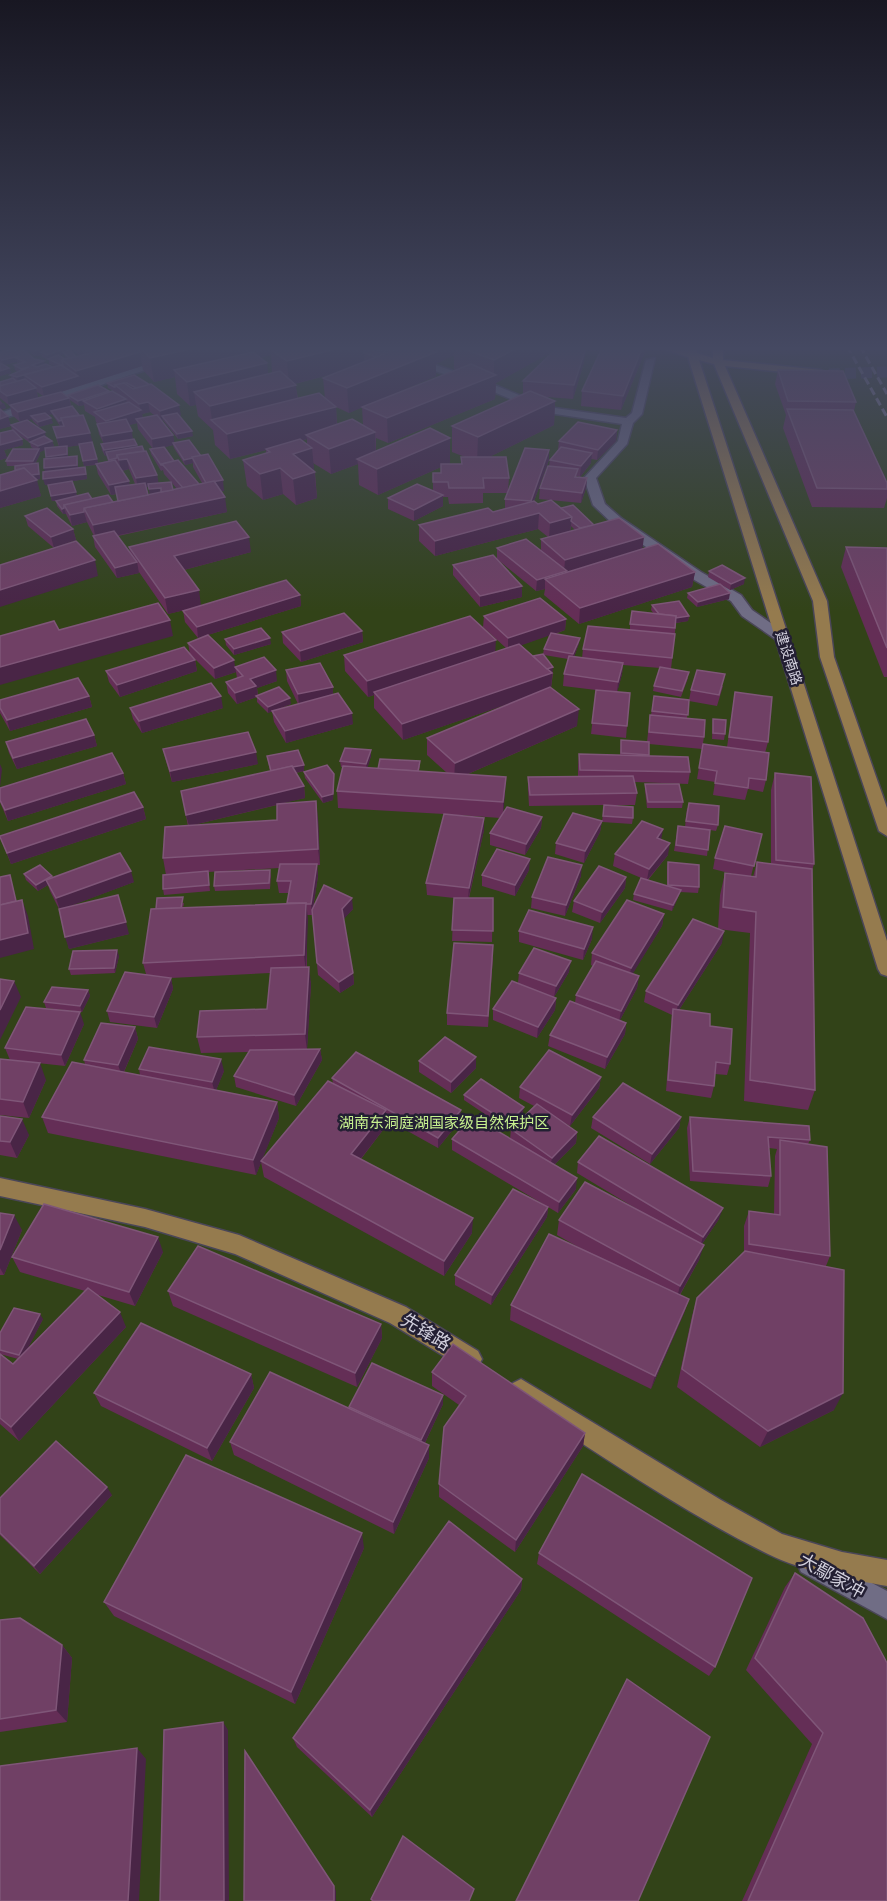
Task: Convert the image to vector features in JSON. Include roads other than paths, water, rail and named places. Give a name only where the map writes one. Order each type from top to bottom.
[{"type":"main road","name":"建设南路","points":[[718,435],[887,969]]},
{"type":"main road","points":[[751,435],[820,601],[827,657],[887,831]]},
{"type":"main road","name":"先锋路","points":[[0,1187],[146,1218],[239,1245],[398,1315],[712,1509],[777,1545],[842,1564],[887,1573]]},
{"type":"street","points":[[625,435],[623,442],[590,478],[599,505],[696,575],[736,598],[747,613],[783,638]]},
{"type":"street","name":"大鄢家冲","points":[[777,1545],[887,1606]]},
{"type":"park label","name":"湖南东洞庭湖国家级自然保护区","points":[[444,1123]]}]
